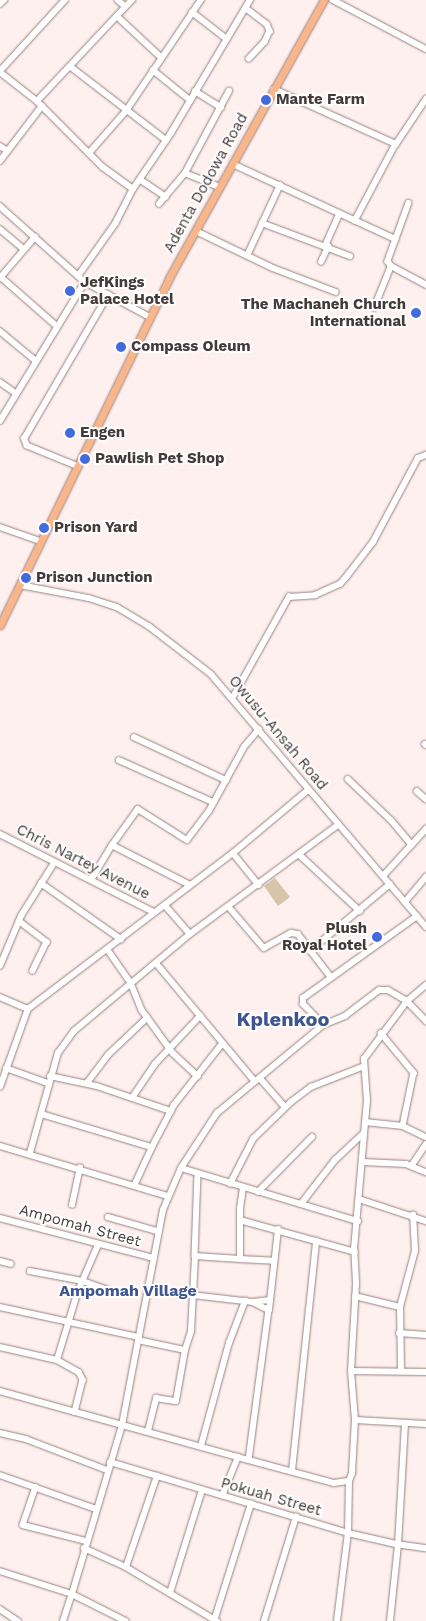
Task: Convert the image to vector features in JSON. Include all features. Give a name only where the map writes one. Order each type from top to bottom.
[{"type":"main road","name":"Adenta Dodowa Road","points":[[0,625],[150,317],[324,0]]},
{"type":"street","points":[[0,4],[4,0]]},
{"type":"street","points":[[65,0],[0,71],[37,101],[89,153],[133,189]]},
{"type":"street","points":[[118,0],[125,6]]},
{"type":"street","points":[[37,101],[72,67],[132,0]]},
{"type":"street","points":[[78,276],[115,224],[133,189],[166,140],[247,9],[250,0]]},
{"type":"street","points":[[333,0],[423,47],[426,39]]},
{"type":"street","points":[[89,153],[126,111],[192,12],[197,1]]},
{"type":"street","points":[[247,9],[267,24],[270,31],[265,42],[249,59]]},
{"type":"street","points":[[192,12],[227,39]]},
{"type":"street","points":[[116,16],[161,57]]},
{"type":"street","points":[[72,67],[126,111],[166,140]]},
{"type":"street","points":[[152,70],[190,100]]},
{"type":"street","points":[[274,89],[396,144]]},
{"type":"street","points":[[195,91],[221,107]]},
{"type":"street","points":[[159,204],[185,173],[229,91]]},
{"type":"street","points":[[355,221],[396,144],[426,99]]},
{"type":"street","points":[[0,161],[42,106]]},
{"type":"street","points":[[0,146],[8,151]]},
{"type":"street","points":[[233,164],[394,239]]},
{"type":"street","points":[[185,173],[220,187]]},
{"type":"street","points":[[140,180],[166,197]]},
{"type":"street","points":[[247,256],[280,185]]},
{"type":"street","points":[[374,308],[391,266],[388,257],[394,239],[410,203]]},
{"type":"street","points":[[0,206],[85,282],[150,317]]},
{"type":"street","points":[[321,262],[340,214]]},
{"type":"street","points":[[262,223],[350,256]]},
{"type":"street","points":[[0,229],[23,248]]},
{"type":"street","points":[[196,231],[247,256],[336,292]]},
{"type":"street","points":[[36,237],[23,248],[0,277],[57,326]]},
{"type":"street","points":[[391,266],[426,285]]},
{"type":"street","points":[[0,421],[35,360],[85,282]]},
{"type":"street","points":[[76,466],[27,446],[24,439],[108,295]]},
{"type":"street","points":[[0,331],[35,360]]},
{"type":"street","points":[[0,382],[16,393]]},
{"type":"street","points":[[233,697],[289,597],[315,595],[340,584],[373,542],[418,458],[426,455]]},
{"type":"street","points":[[0,527],[40,541]]},
{"type":"street","name":"Owusu-Ansah Road","points":[[20,585],[88,598],[126,612],[179,648],[233,697],[308,790],[426,926]]},
{"type":"street","points":[[91,880],[137,809],[187,840],[213,802],[244,747],[259,729]]},
{"type":"street","points":[[134,737],[226,780]]},
{"type":"street","points":[[118,760],[213,802]]},
{"type":"street","points":[[348,779],[392,821],[412,845]]},
{"type":"street","points":[[0,1087],[28,1009],[233,853],[308,790]]},
{"type":"street","points":[[417,791],[426,798]]},
{"type":"street","points":[[30,1153],[48,1083],[58,1053],[74,1031],[131,983],[157,964],[190,934],[229,908],[338,825]]},
{"type":"street","points":[[383,876],[426,829]]},
{"type":"street","name":"Chris Nartey Avenue","points":[[0,834],[154,912]]},
{"type":"street","points":[[112,845],[190,885]]},
{"type":"street","points":[[233,853],[259,885]]},
{"type":"street","points":[[300,855],[360,911]]},
{"type":"street","points":[[0,966],[19,921],[54,863]]},
{"type":"street","points":[[405,902],[426,877]]},
{"type":"street","points":[[41,883],[121,939]]},
{"type":"street","points":[[310,951],[390,884]]},
{"type":"street","points":[[165,905],[190,934]]},
{"type":"street","points":[[229,908],[264,948],[294,932],[331,978]]},
{"type":"street","points":[[323,1025],[302,1001],[331,978],[383,944],[418,916]]},
{"type":"street","points":[[19,921],[47,942],[33,972]]},
{"type":"street","points":[[108,950],[131,983],[147,1018],[170,1050],[198,1076]]},
{"type":"street","points":[[157,964],[222,1044],[285,1108]]},
{"type":"street","points":[[337,1621],[348,1533],[348,1481],[352,1473],[355,1420],[350,1371],[355,1296],[355,1252],[363,1162],[363,1134],[368,1092],[362,1067],[365,1055],[381,1033],[407,1001],[426,985]]},
{"type":"street","points":[[64,1621],[107,1470],[122,1425],[149,1290],[158,1231],[168,1196],[181,1168],[217,1113],[323,1025],[340,1019],[382,989],[407,1001],[426,1021]]},
{"type":"street","points":[[0,997],[28,1009]]},
{"type":"street","points":[[132,1098],[154,1064],[170,1050],[200,1016]]},
{"type":"street","points":[[87,1083],[108,1055],[147,1018]]},
{"type":"street","points":[[381,1033],[414,1073],[402,1126]]},
{"type":"street","points":[[136,1184],[152,1147],[171,1111],[222,1044]]},
{"type":"street","points":[[230,1184],[253,1140],[285,1108],[311,1087],[362,1067]]},
{"type":"street","points":[[6,1068],[48,1083]]},
{"type":"street","points":[[50,1076],[87,1083],[171,1111]]},
{"type":"street","points":[[40,1114],[152,1147]]},
{"type":"street","points":[[365,1122],[402,1126],[426,1137]]},
{"type":"street","points":[[302,1204],[335,1160],[363,1134]]},
{"type":"street","points":[[258,1192],[312,1137]]},
{"type":"street","points":[[412,1165],[426,1144]]},
{"type":"street","points":[[0,1146],[136,1184],[168,1196]]},
{"type":"street","points":[[363,1162],[412,1165],[426,1172]]},
{"type":"street","points":[[72,1204],[80,1168]]},
{"type":"street","points":[[181,1168],[358,1221]]},
{"type":"street","points":[[148,1431],[156,1398],[176,1401],[194,1296],[198,1174]]},
{"type":"street","points":[[240,1259],[240,1220],[243,1188]]},
{"type":"street","points":[[359,1199],[426,1221]]},
{"type":"street","points":[[401,1370],[400,1307],[414,1251],[413,1216]]},
{"type":"street","points":[[108,1217],[158,1231]]},
{"type":"street","name":"Ampomah Street","points":[[0,1218],[154,1258]]},
{"type":"street","points":[[240,1220],[355,1252]]},
{"type":"street","points":[[249,1460],[278,1230]]},
{"type":"street","points":[[292,1471],[316,1241]]},
{"type":"street","points":[[57,1360],[83,1281],[98,1245]]},
{"type":"street","points":[[196,1256],[274,1261]]},
{"type":"street","points":[[0,1261],[11,1264]]},
{"type":"street","points":[[30,1271],[83,1281],[111,1291]]},
{"type":"street","points":[[149,1290],[253,1302],[270,1300]]},
{"type":"street","points":[[355,1296],[400,1307]]},
{"type":"street","points":[[201,1446],[229,1343],[245,1301]]},
{"type":"street","points":[[253,1302],[269,1310]]},
{"type":"street","points":[[0,1307],[185,1350]]},
{"type":"street","points":[[399,1333],[426,1335]]},
{"type":"street","points":[[0,1347],[57,1360],[82,1376],[75,1412]]},
{"type":"street","points":[[350,1371],[401,1370],[426,1372]]},
{"type":"street","points":[[0,1391],[334,1482],[348,1481]]},
{"type":"street","points":[[355,1420],[426,1424]]},
{"type":"street","points":[[390,1621],[398,1545],[405,1423]]},
{"type":"street","points":[[0,1433],[26,1439],[107,1470]]},
{"type":"street","points":[[222,1496],[238,1457]]},
{"type":"street","name":"Pokuah Street","points":[[110,1462],[348,1533],[398,1545],[426,1548]]},
{"type":"street","points":[[0,1475],[96,1509]]},
{"type":"street","points":[[126,1568],[157,1476]]},
{"type":"street","points":[[36,1487],[24,1525],[86,1541]]},
{"type":"street","points":[[170,1593],[202,1490]]},
{"type":"street","points":[[84,1548],[126,1568],[215,1621],[250,1504]]},
{"type":"street","points":[[264,1621],[296,1517]]},
{"type":"street","points":[[0,1571],[72,1594],[126,1621]]},
{"type":"street","points":[[0,1610],[18,1621]]},
{"type":"shaded area","points":[[275,878],[290,897],[278,906],[264,886]]},
{"type":"place","name":"Mante Farm","points":[[266,100]]},
{"type":"place","name":"JefKings Palace Hotel","points":[[70,291]]},
{"type":"place","name":"The Machaneh Church International","points":[[416,313]]},
{"type":"place","name":"Compass Oleum","points":[[121,347]]},
{"type":"place","name":"Engen","points":[[70,433]]},
{"type":"place","name":"Pawlish Pet Shop","points":[[85,459]]},
{"type":"place","name":"Prison Yard","points":[[44,528]]},
{"type":"place","name":"Prison Junction","points":[[26,578]]},
{"type":"place","name":"Plush Royal Hotel","points":[[377,937]]},
{"type":"district","name":"Kplenkoo","points":[[283,1019]]},
{"type":"district","name":"Ampomah Village","points":[[128,1291]]}]
